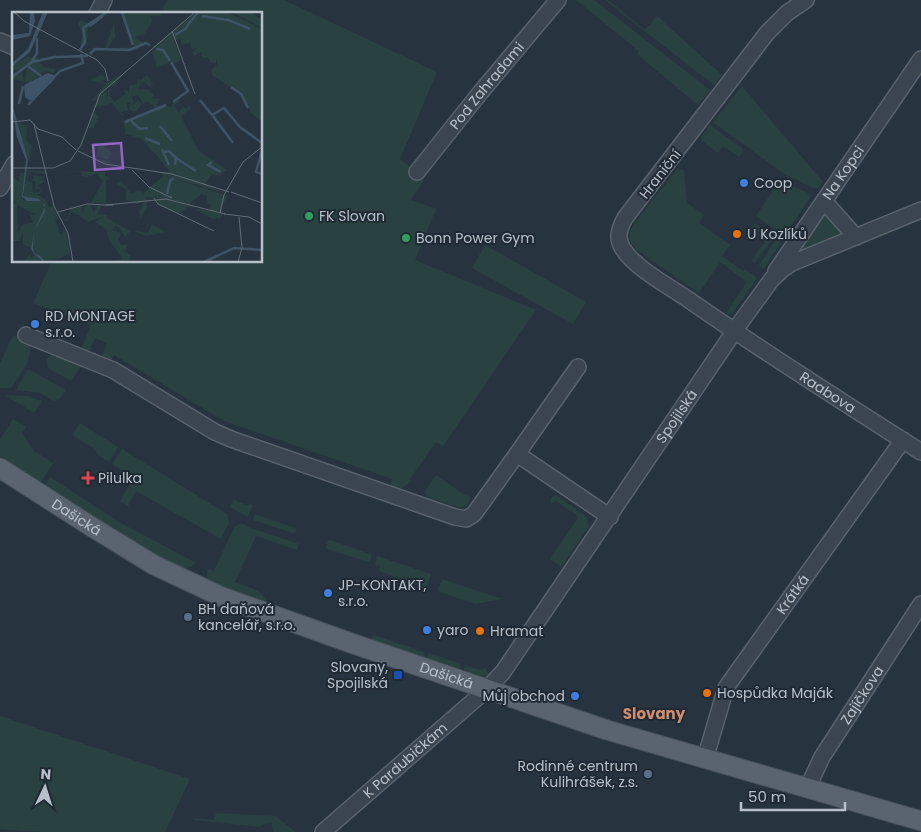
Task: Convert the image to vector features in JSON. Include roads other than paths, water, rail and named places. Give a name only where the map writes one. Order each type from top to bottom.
[{"type":"main road","name":"Dašická","points":[[0,468],[128,549],[193,584],[283,620],[616,733],[921,821]]},
{"type":"street","points":[[98,12],[104,0]]},
{"type":"street","name":"Pod Zahradami","points":[[417,172],[558,0]]},
{"type":"street","name":"Hraniční","points":[[734,332],[637,264],[619,242],[620,227],[767,33],[787,13],[806,0]]},
{"type":"street","points":[[0,42],[12,46]]},
{"type":"street","name":"Na Kopci","points":[[765,287],[921,59]]},
{"type":"street","points":[[0,188],[12,167]]},
{"type":"street","points":[[824,201],[856,237]]},
{"type":"street","name":"Spojilská","points":[[486,690],[503,672],[765,287],[782,269],[921,210]]},
{"type":"street","name":"Raabova","points":[[734,332],[921,452]]},
{"type":"street","points":[[26,335],[113,370],[216,432],[231,439],[460,519],[470,518],[474,514],[578,366]]},
{"type":"street","name":"Krátká","points":[[705,759],[726,688],[903,440]]},
{"type":"street","points":[[517,454],[610,517]]},
{"type":"street","name":"Zajíčkova","points":[[807,788],[822,757],[921,604]]},
{"type":"street","name":"K Pardubičkám","points":[[324,832],[486,690]]},
{"type":"place","name":"Coop","points":[[744,183]]},
{"type":"place","name":"FK Slovan","points":[[309,216]]},
{"type":"place","name":"U Kozlíků","points":[[737,234]]},
{"type":"place","name":"Bonn Power Gym","points":[[406,238]]},
{"type":"place","name":"RD MONTAGE s.r.o.","points":[[35,324]]},
{"type":"place","name":"Pilulka","points":[[88,478]]},
{"type":"place","name":"JP-KONTAKT, s.r.o.","points":[[328,593]]},
{"type":"place","name":"BH daňová kancelář, s.r.o.","points":[[188,617]]},
{"type":"place","name":"yaro","points":[[427,630]]},
{"type":"place","name":"Hramat","points":[[480,631]]},
{"type":"place","name":"Slovany, Spojilská","points":[[398,675]]},
{"type":"place","name":"Hospůdka Maják","points":[[707,693]]},
{"type":"place","name":"Můj obchod","points":[[575,696]]},
{"type":"place","name":"Rodinné centrum Kulihrášek, z.s.","points":[[648,774]]},
{"type":"district","name":"Slovany","points":[[654,713]]}]
